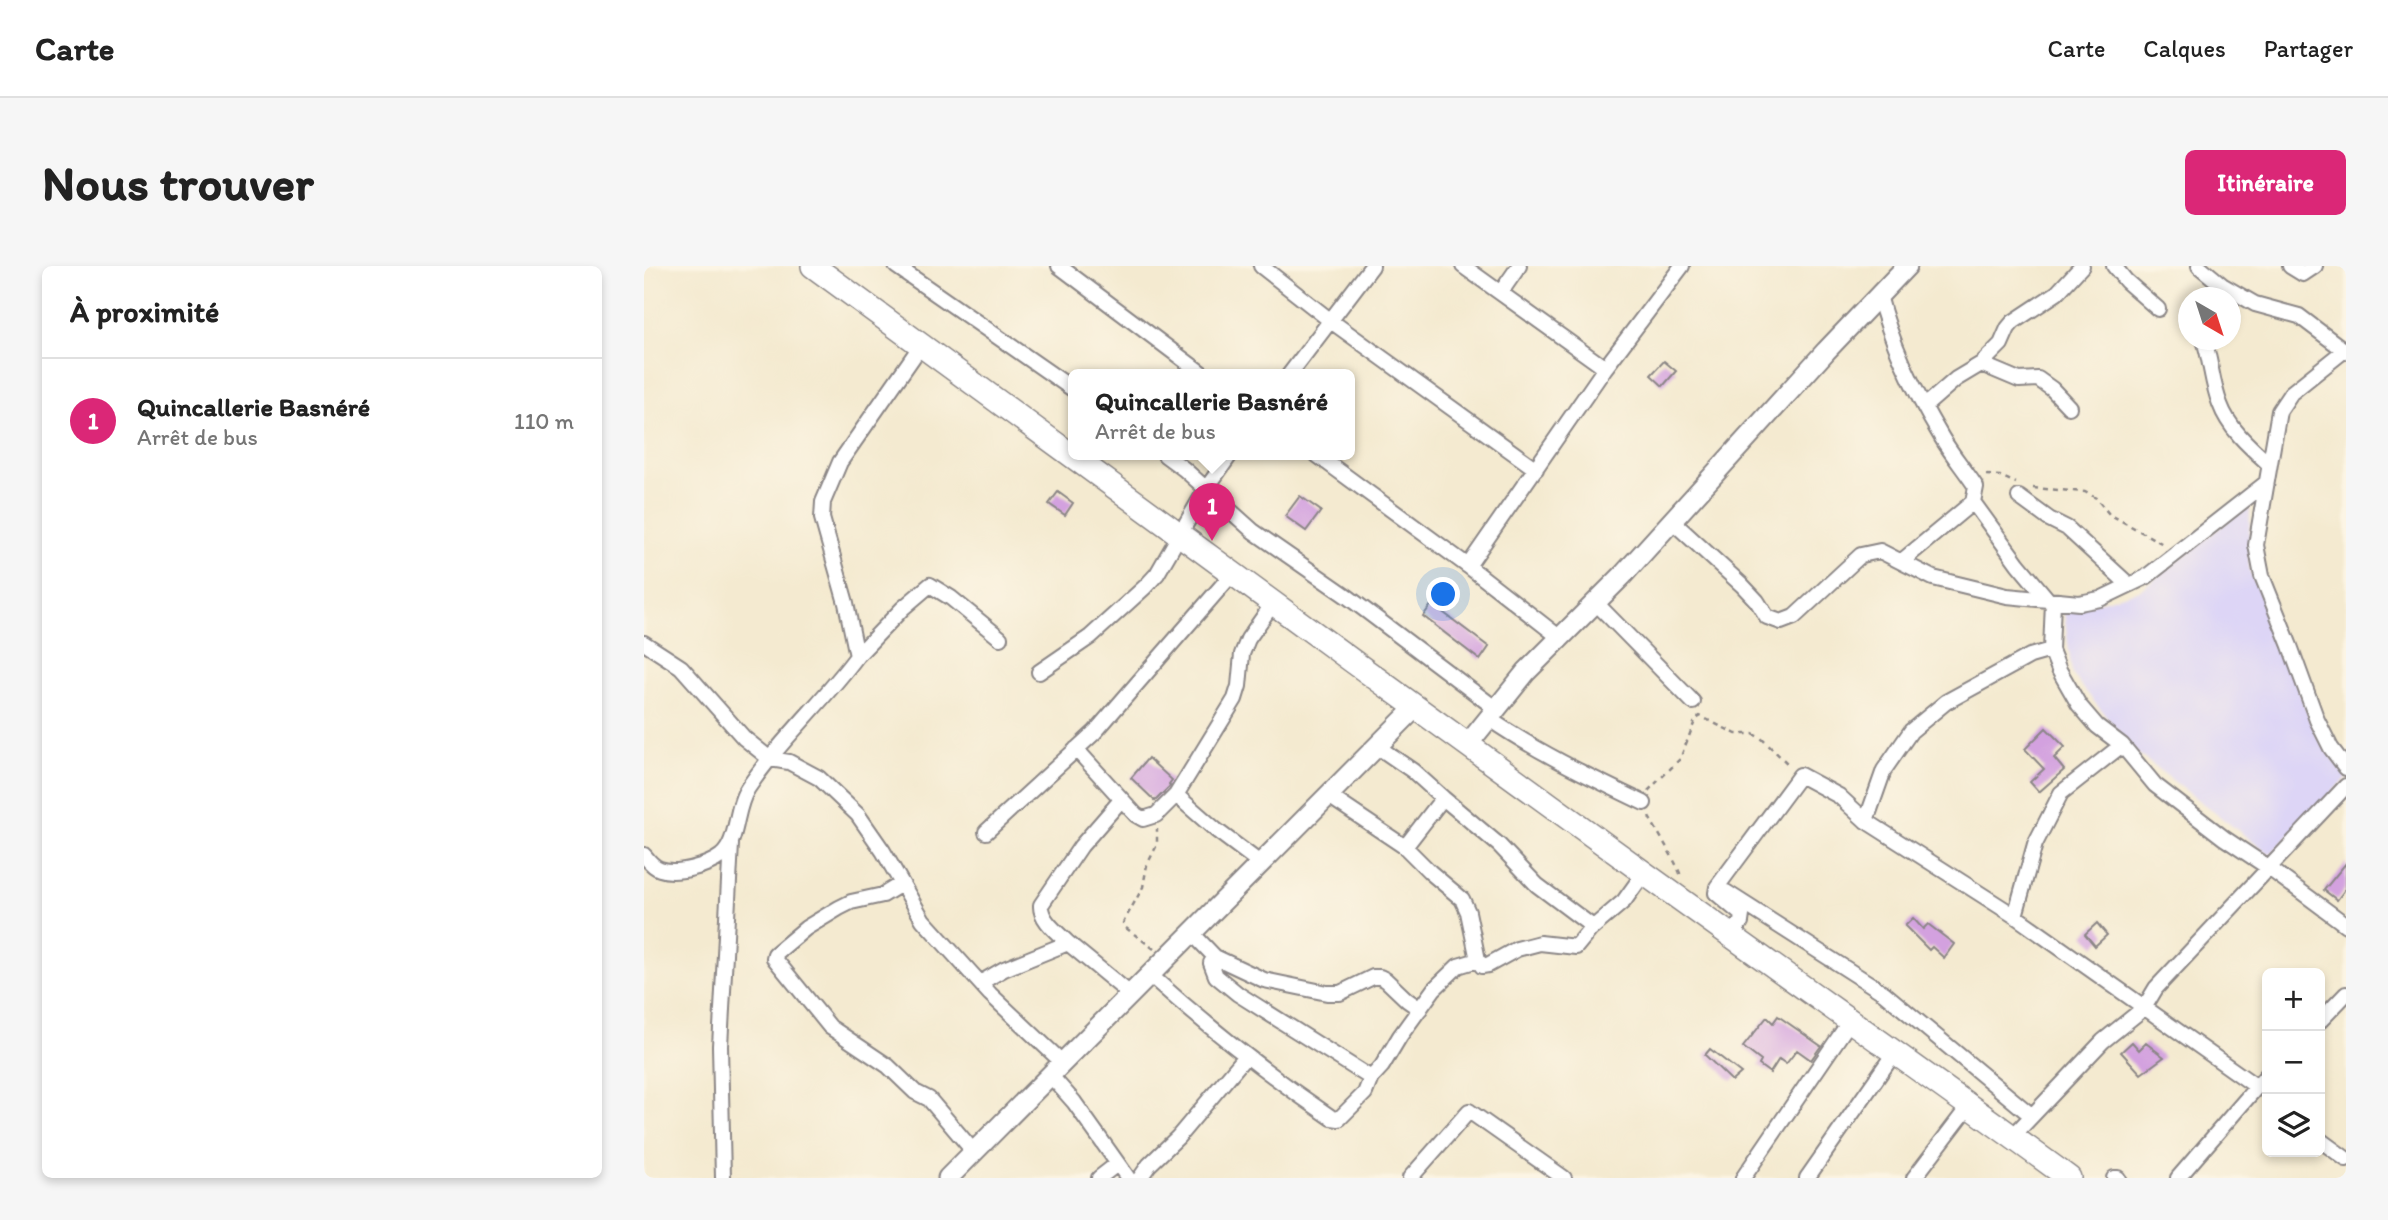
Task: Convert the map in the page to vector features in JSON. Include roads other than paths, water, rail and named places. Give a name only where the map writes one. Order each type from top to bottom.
[{"type":"main road","points":[[813,266],[836,273],[922,344],[1068,453]]},
{"type":"main road","points":[[1078,460],[1644,873],[2069,1178]]},
{"type":"street","points":[[896,266],[1068,386]]},
{"type":"street","points":[[1059,266],[1196,369]]},
{"type":"street","points":[[1261,266],[1331,321],[1536,469]]},
{"type":"street","points":[[1294,369],[1372,266]]},
{"type":"street","points":[[1463,266],[1605,368]]},
{"type":"street","points":[[1501,292],[1519,266]]},
{"type":"street","points":[[1468,566],[1605,368],[1682,266]]},
{"type":"street","points":[[1468,744],[1559,637],[1596,603],[1907,266]]},
{"type":"street","points":[[1925,406],[1956,379],[1981,364],[2001,344],[2013,322],[2057,293],[2082,266]]},
{"type":"street","points":[[2114,266],[2126,281],[2158,309]]},
{"type":"street","points":[[2199,266],[2222,285],[2255,304],[2299,316],[2345,349],[2291,393],[2279,411],[2256,545],[2262,576],[2322,731],[2346,768]]},
{"type":"street","points":[[2290,266],[2303,274],[2315,266]]},
{"type":"street","points":[[1879,295],[1893,345],[1945,443],[1976,487],[1973,502],[1902,561]]},
{"type":"street","points":[[857,656],[846,603],[822,518],[823,502],[839,462],[922,344]]},
{"type":"street","points":[[2206,350],[2219,402],[2228,421],[2269,464]]},
{"type":"street","points":[[1981,364],[2019,380],[2038,379],[2069,407]]},
{"type":"street","points":[[1171,460],[1253,531],[1348,597],[1540,751],[1644,803]]},
{"type":"street","points":[[1039,672],[1090,637],[1145,587],[1226,460]]},
{"type":"street","points":[[1324,460],[1559,637]]},
{"type":"street","points":[[1672,521],[1742,585],[1767,617],[1781,622],[1794,617],[1861,555],[1880,551],[1933,578],[2007,596],[2079,603],[2100,598],[2146,577],[2266,483]]},
{"type":"street","points":[[2023,490],[2049,519],[2067,528],[2129,585]]},
{"type":"street","points":[[1973,502],[2018,564],[2051,601],[2051,650],[2079,705],[2097,726],[2122,745],[2155,785],[2346,925]]},
{"type":"street","points":[[986,832],[1095,732],[1233,573]]},
{"type":"street","points":[[723,1178],[720,1046],[731,844],[746,790],[857,656],[903,608],[930,585],[951,598],[1000,638]]},
{"type":"street","points":[[1076,749],[1136,815],[1143,818],[1156,815],[1176,795],[1237,696],[1242,654],[1248,639],[1274,601]]},
{"type":"street","points":[[1596,603],[1693,702]]},
{"type":"street","points":[[644,643],[681,667],[729,722],[770,759],[789,762],[819,778],[848,806],[877,840],[923,920],[1057,1069],[1074,1102],[1128,1178]]},
{"type":"street","points":[[1866,821],[1884,770],[1911,731],[1945,702],[2031,656],[2051,650]]},
{"type":"street","points":[[948,1178],[1417,706]]},
{"type":"street","points":[[2015,916],[2035,844],[2060,793],[2122,745]]},
{"type":"street","points":[[1378,747],[1424,780],[1499,845],[1537,885],[1593,928]]},
{"type":"street","points":[[1731,935],[1741,922],[1742,915],[1719,897],[1717,887],[1800,775],[1839,796],[1866,821],[2015,916],[2257,1087]]},
{"type":"street","points":[[2012,1137],[2104,1041],[2144,1008],[2156,988],[2346,786]]},
{"type":"street","points":[[1176,795],[1259,863]]},
{"type":"street","points":[[1329,796],[1405,847],[1462,899],[1468,912],[1478,960],[1482,966],[1517,949],[1540,943],[1573,948],[1580,944],[1593,928],[1617,909],[1644,873]]},
{"type":"street","points":[[1405,847],[1443,798]]},
{"type":"street","points":[[1121,800],[1081,846],[1041,905],[1040,911],[1068,943],[1130,994]]},
{"type":"street","points":[[644,855],[660,869],[696,868],[716,859],[731,844]]},
{"type":"street","points":[[901,884],[876,897],[851,902],[817,921],[775,954],[774,958],[830,1027],[888,1066],[915,1092],[929,1100],[974,1152]]},
{"type":"street","points":[[1717,887],[1884,993],[2032,1116]]},
{"type":"street","points":[[1191,932],[1215,957],[1264,980],[1327,993],[1343,993],[1359,982],[1373,976],[1380,977],[1420,1009]]},
{"type":"street","points":[[980,983],[1004,969],[1068,943]]},
{"type":"street","points":[[1215,957],[1211,963],[1213,971],[1238,994],[1371,1078]]},
{"type":"street","points":[[1150,975],[1210,1028],[1273,1078],[1334,1118],[1344,1117],[1365,1093],[1371,1078],[1434,989],[1452,971],[1463,964],[1478,960]]},
{"type":"street","points":[[2325,1016],[2346,994]]},
{"type":"street","points":[[1742,1178],[1850,1021]]},
{"type":"street","points":[[1807,1178],[1895,1052]]},
{"type":"street","points":[[1140,1178],[1246,1056]]},
{"type":"street","points":[[2178,1178],[2262,1081]]},
{"type":"street","points":[[1914,1178],[1969,1105]]},
{"type":"street","points":[[1410,1178],[1469,1111],[1564,1178]]},
{"type":"street","points":[[2325,1144],[2346,1159]]},
{"type":"street","points":[[1100,1178],[1117,1164]]},
{"type":"place","name":"Quincallerie Basnéré","points":[[1212,541]]}]
